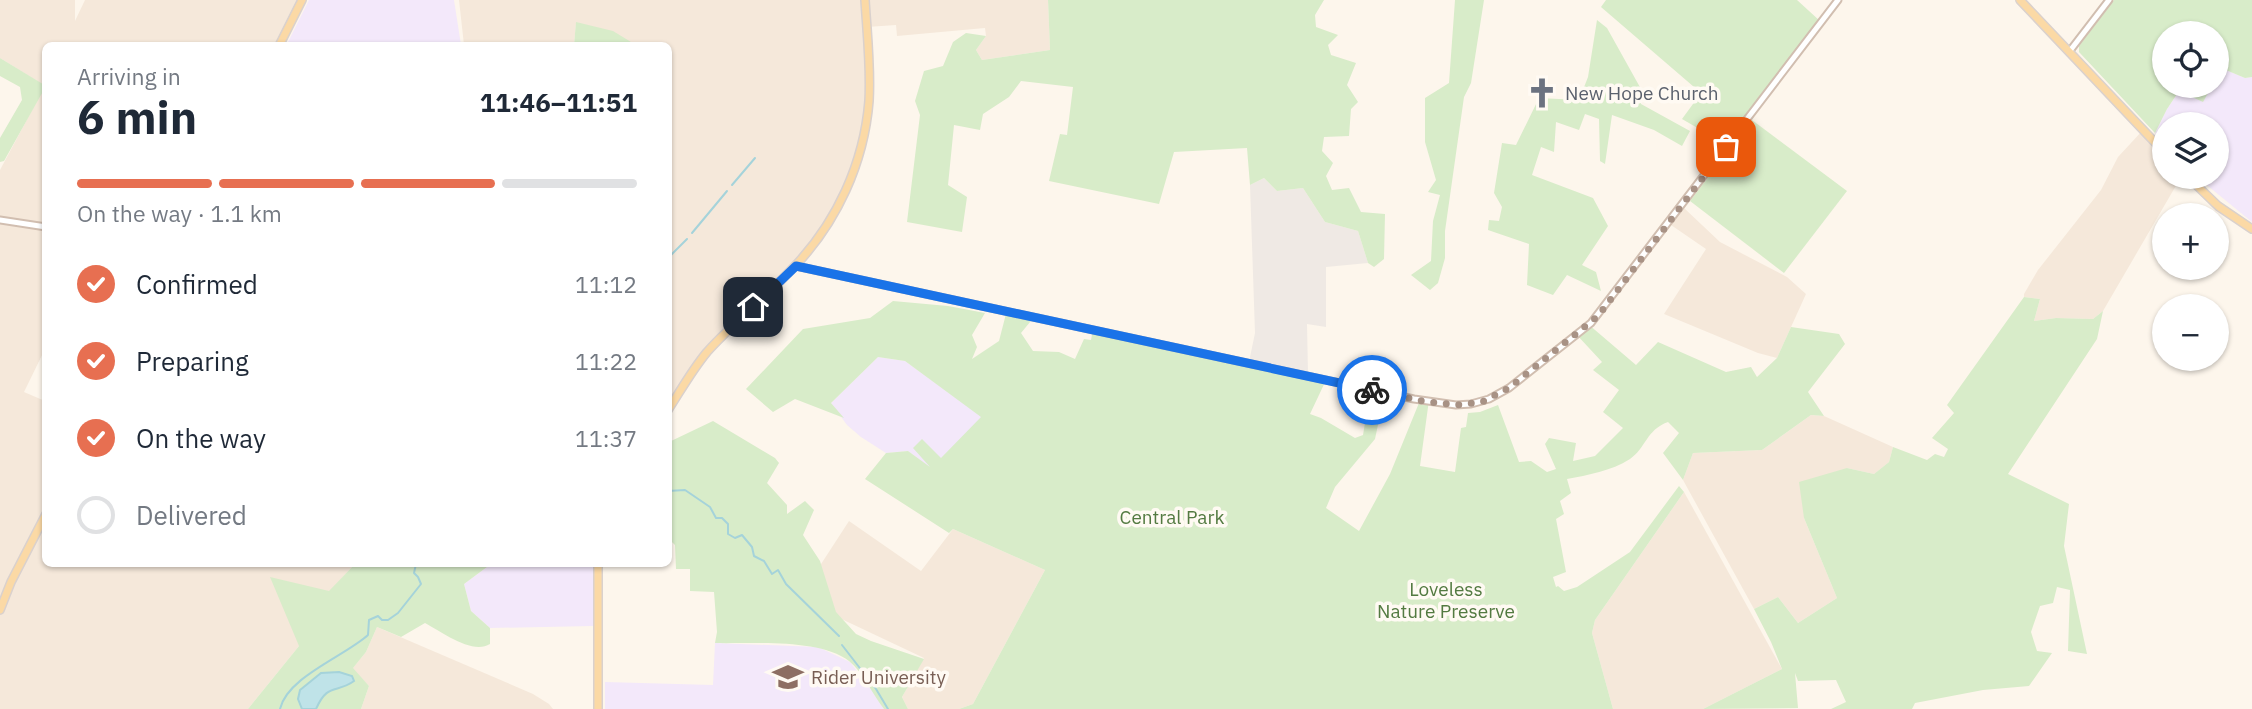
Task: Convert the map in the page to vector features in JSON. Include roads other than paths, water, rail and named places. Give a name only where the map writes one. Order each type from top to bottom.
[{"type":"main road","points":[[281,42],[302,0]]},
{"type":"main road","points":[[672,404],[707,353],[796,266],[818,239],[838,207],[852,177],[867,119],[869,86],[865,0]]},
{"type":"main road","points":[[2020,0],[2152,139]]},
{"type":"main road","points":[[2200,189],[2218,206],[2252,229]]},
{"type":"main road","points":[[0,611],[11,582],[42,522]]},
{"type":"main road","points":[[598,567],[598,709]]},
{"type":"street","points":[[796,266],[1422,401],[1456,405],[1482,402],[1509,388],[1598,316],[1838,0]]},
{"type":"street","points":[[2069,52],[2109,0]]},
{"type":"street","points":[[0,220],[42,226]]},
{"type":"water","points":[[339,672],[352,676],[354,681],[324,695],[316,709],[302,709],[298,699],[300,690],[321,673]]},
{"type":"waterway","points":[[732,185],[755,158]]},
{"type":"waterway","points":[[692,233],[727,191]]},
{"type":"waterway","points":[[672,254],[687,239]]},
{"type":"waterway","points":[[672,491],[685,490],[710,507],[716,518],[722,518],[728,524],[728,534],[735,538],[742,535],[752,547],[754,556],[764,561],[772,574],[778,570],[786,584],[839,636]]},
{"type":"waterway","points":[[280,709],[293,687],[368,635],[369,620],[378,616],[382,620],[388,620],[398,613],[421,584],[414,573],[415,567]]},
{"type":"waterway","points":[[842,645],[888,709]]},
{"type":"place","name":"New Hope Church","points":[[1542,93]]},
{"type":"place","name":"Rider University","points":[[788,677]]},
{"type":"park label","name":"Central Park","points":[[1172,517]]},
{"type":"park label","name":"Loveless Nature Preserve","points":[[1446,600]]}]
